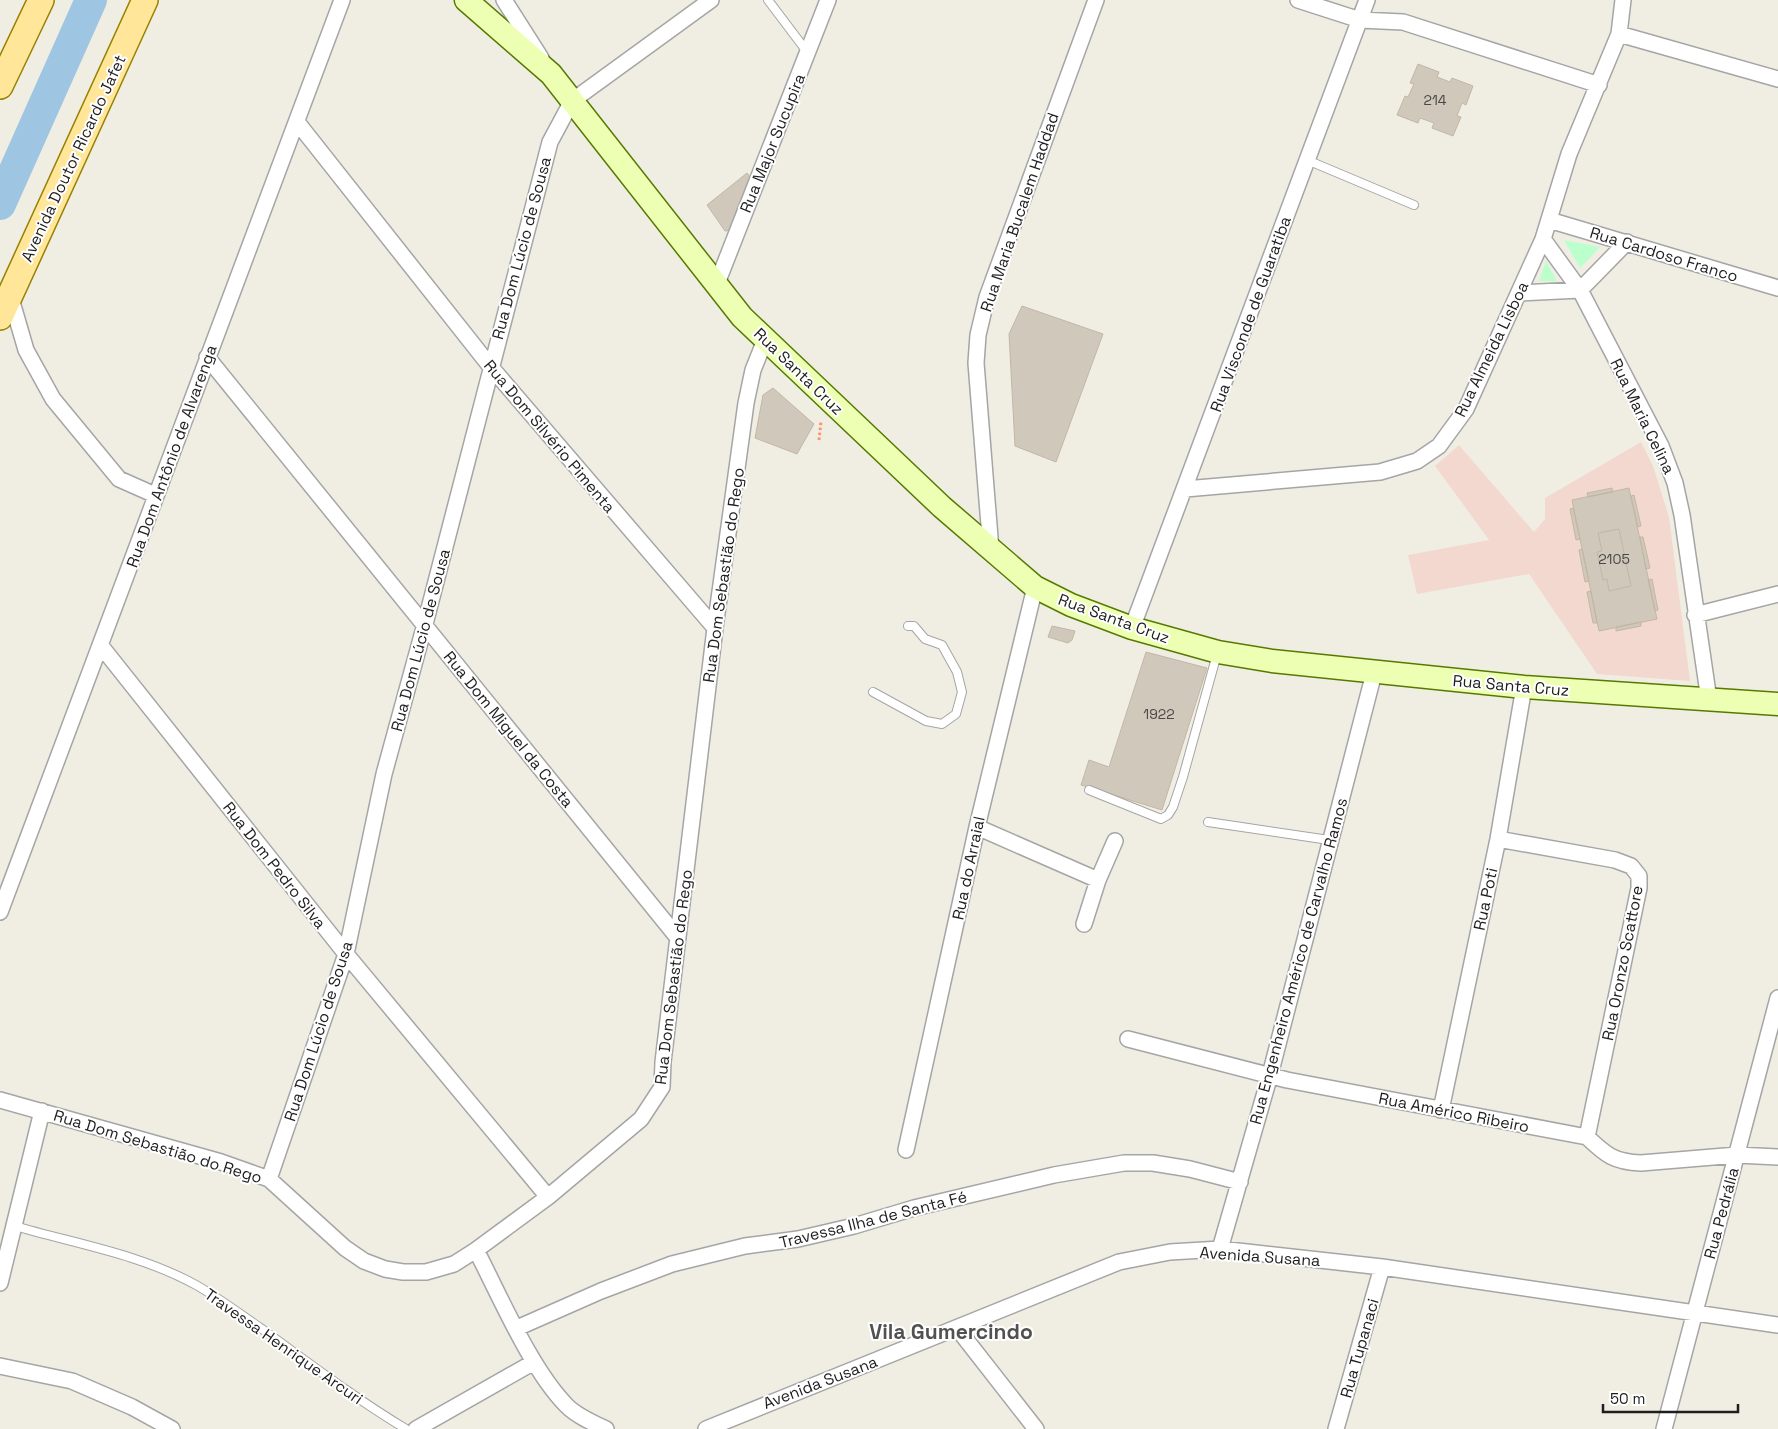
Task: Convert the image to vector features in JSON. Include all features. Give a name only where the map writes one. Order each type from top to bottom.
[{"type":"main road","points":[[0,86],[41,0]]},
{"type":"main road","name":"Avenida Doutor Ricardo Jafet","points":[[0,317],[145,0]]},
{"type":"main road","name":"Rua Santa Cruz","points":[[466,0],[551,74],[716,286],[765,340],[991,550],[1035,587],[1071,605],[1132,628],[1218,652],[1272,661],[1524,688],[1778,704]]},
{"type":"street","name":"Rua Dom Antônio de Alvarenga","points":[[0,912],[342,0]]},
{"type":"street","name":"Rua Santa Cruz","points":[[504,0],[551,74]]},
{"type":"street","points":[[572,101],[711,0]]},
{"type":"street","name":"Rua Major Sucupira","points":[[716,286],[828,0]]},
{"type":"street","name":"Rua Maria Bucalem Haddad","points":[[991,550],[976,363],[978,335],[986,297],[1096,0]]},
{"type":"street","points":[[1298,0],[1360,20],[1403,22],[1599,85]]},
{"type":"street","name":"Rua Visconde de Guaratiba","points":[[1132,628],[1367,0]]},
{"type":"street","name":"Rua Almeida Lisboa","points":[[1185,489],[1380,472],[1417,461],[1439,446],[1466,409],[1543,239],[1570,154],[1619,34],[1623,0]]},
{"type":"street","points":[[1619,34],[1778,78]]},
{"type":"street","name":"Rua Dom Lúcio de Sousa","points":[[269,1179],[346,954],[384,774],[425,624],[542,164],[550,142],[572,101]]},
{"type":"street","name":"Rua Dom Silvério Pimenta","points":[[297,122],[490,366],[715,628]]},
{"type":"street","name":"Rua Cardoso Franco","points":[[1550,220],[1778,288]]},
{"type":"street","name":"Rua Maria Celina","points":[[1543,239],[1580,290],[1660,446],[1674,483],[1682,515],[1695,615],[1709,700]]},
{"type":"street","points":[[1519,293],[1580,290],[1627,242]]},
{"type":"street","points":[[10,294],[26,350],[53,399],[119,479],[155,495]]},
{"type":"street","name":"Rua Dom Sebastião do Rego","points":[[0,1100],[221,1162],[269,1179],[345,1248],[364,1260],[385,1269],[403,1272],[426,1272],[454,1264],[476,1250],[548,1197],[641,1119],[662,1087],[715,628],[748,386],[765,340]]},
{"type":"street","name":"Rua Dom Miguel da Costa","points":[[207,357],[678,938]]},
{"type":"street","name":"Rua do Arraial","points":[[906,1150],[977,827],[1035,587]]},
{"type":"street","points":[[1695,615],[1778,594]]},
{"type":"street","name":"Rua Dom Pedro Silva","points":[[101,646],[346,954],[548,1197]]},
{"type":"street","name":"Rua Engenheiro Américo de Carvalho Ramos","points":[[1220,1249],[1270,1075],[1329,840],[1374,673]]},
{"type":"street","name":"Rua Poti","points":[[1441,1110],[1498,839],[1524,688]]},
{"type":"street","points":[[977,827],[1098,880]]},
{"type":"street","name":"Rua Oronzo Scattore","points":[[1498,839],[1615,860],[1631,866],[1639,876],[1639,888],[1587,1137]]},
{"type":"street","points":[[1084,924],[1098,880],[1115,841]]},
{"type":"street","name":"Rua Pedrália","points":[[1664,1429],[1694,1311],[1776,1016],[1778,998]]},
{"type":"street","name":"Rua Américo Ribeiro","points":[[1128,1039],[1270,1075],[1441,1110],[1587,1137]]},
{"type":"street","points":[[0,1283],[42,1111]]},
{"type":"street","points":[[1587,1137],[1607,1155],[1626,1162],[1640,1163],[1737,1155],[1778,1157]]},
{"type":"street","name":"Travessa Ilha de Santa Fé","points":[[517,1328],[672,1264],[745,1246],[798,1239],[854,1226],[914,1208],[1054,1175],[1124,1163],[1152,1163],[1190,1168],[1240,1182]]},
{"type":"street","name":"Avenida Susana","points":[[706,1429],[748,1410],[1119,1262],[1170,1252],[1220,1249],[1382,1267],[1694,1311],[1778,1325]]},
{"type":"street","points":[[476,1250],[534,1362],[553,1390],[568,1407],[606,1429]]},
{"type":"street","name":"Rua Tupanaci","points":[[1336,1429],[1382,1267]]},
{"type":"street","points":[[957,1328],[1036,1429]]},
{"type":"street","points":[[416,1429],[534,1362]]},
{"type":"street","points":[[0,1366],[72,1381],[132,1407],[172,1429]]},
{"type":"lane","points":[[768,0],[808,53]]},
{"type":"lane","points":[[1307,160],[1414,205]]},
{"type":"lane","points":[[873,692],[926,721],[942,724],[956,714],[962,692],[957,672],[947,652],[942,645],[925,639],[914,626],[908,626]]},
{"type":"lane","points":[[1089,790],[1161,819],[1168,815],[1183,777],[1218,652]]},
{"type":"lane","points":[[1208,822],[1329,840]]},
{"type":"lane","name":"Travessa Henrique Arcuri","points":[[15,1226],[122,1255],[159,1267],[195,1284],[228,1304],[369,1406],[406,1429]]},
{"type":"shaded area","points":[[1641,442],[1653,466],[1669,517],[1690,681],[1597,674],[1529,574],[1417,594],[1408,555],[1489,540],[1435,466],[1459,445],[1534,532],[1545,519],[1545,498]]},
{"type":"green space","points":[[1564,240],[1600,247],[1580,268]]},
{"type":"green space","points":[[1546,261],[1557,281],[1539,281]]},
{"type":"building","points":[[1418,64],[1439,72],[1437,77],[1450,82],[1452,78],[1473,86],[1466,105],[1462,103],[1457,116],[1461,117],[1453,136],[1432,128],[1434,123],[1420,118],[1418,123],[1397,115],[1405,96],[1408,97],[1414,84],[1410,83]]},
{"type":"building","points":[[747,173],[753,181],[733,230],[725,231],[707,205]]},
{"type":"building","points":[[1022,306],[1103,334],[1056,462],[1015,446],[1009,334]]},
{"type":"building","points":[[773,388],[814,424],[797,454],[755,438],[763,395]]},
{"type":"building","points":[[1612,488],[1613,492],[1588,497],[1587,493]]},
{"type":"building","points":[[1629,488],[1657,619],[1599,631],[1572,500]]},
{"type":"building","points":[[1634,495],[1641,526],[1638,527],[1631,496]]},
{"type":"building","points":[[1573,508],[1580,539],[1576,540],[1570,509]]},
{"type":"building","points":[[1619,529],[1631,586],[1609,591],[1607,579],[1603,580],[1597,552],[1602,551],[1598,533]]},
{"type":"building","points":[[1640,537],[1643,537],[1650,568],[1646,569]]},
{"type":"building","points":[[1582,549],[1589,581],[1585,582],[1579,550]]},
{"type":"building","points":[[1652,579],[1658,610],[1655,611],[1648,580]]},
{"type":"building","points":[[1591,591],[1597,623],[1593,623],[1587,592]]},
{"type":"building","points":[[1641,622],[1641,626],[1616,631],[1616,627]]},
{"type":"building","points":[[1052,626],[1075,631],[1072,640],[1068,643],[1048,637]]},
{"type":"building","points":[[1146,652],[1207,668],[1162,810],[1081,785],[1089,760],[1109,767]]},
{"type":"waterway","points":[[0,204],[91,0]]},
{"type":"district","name":"Vila Gumercindo","points":[[951,1332]]}]
